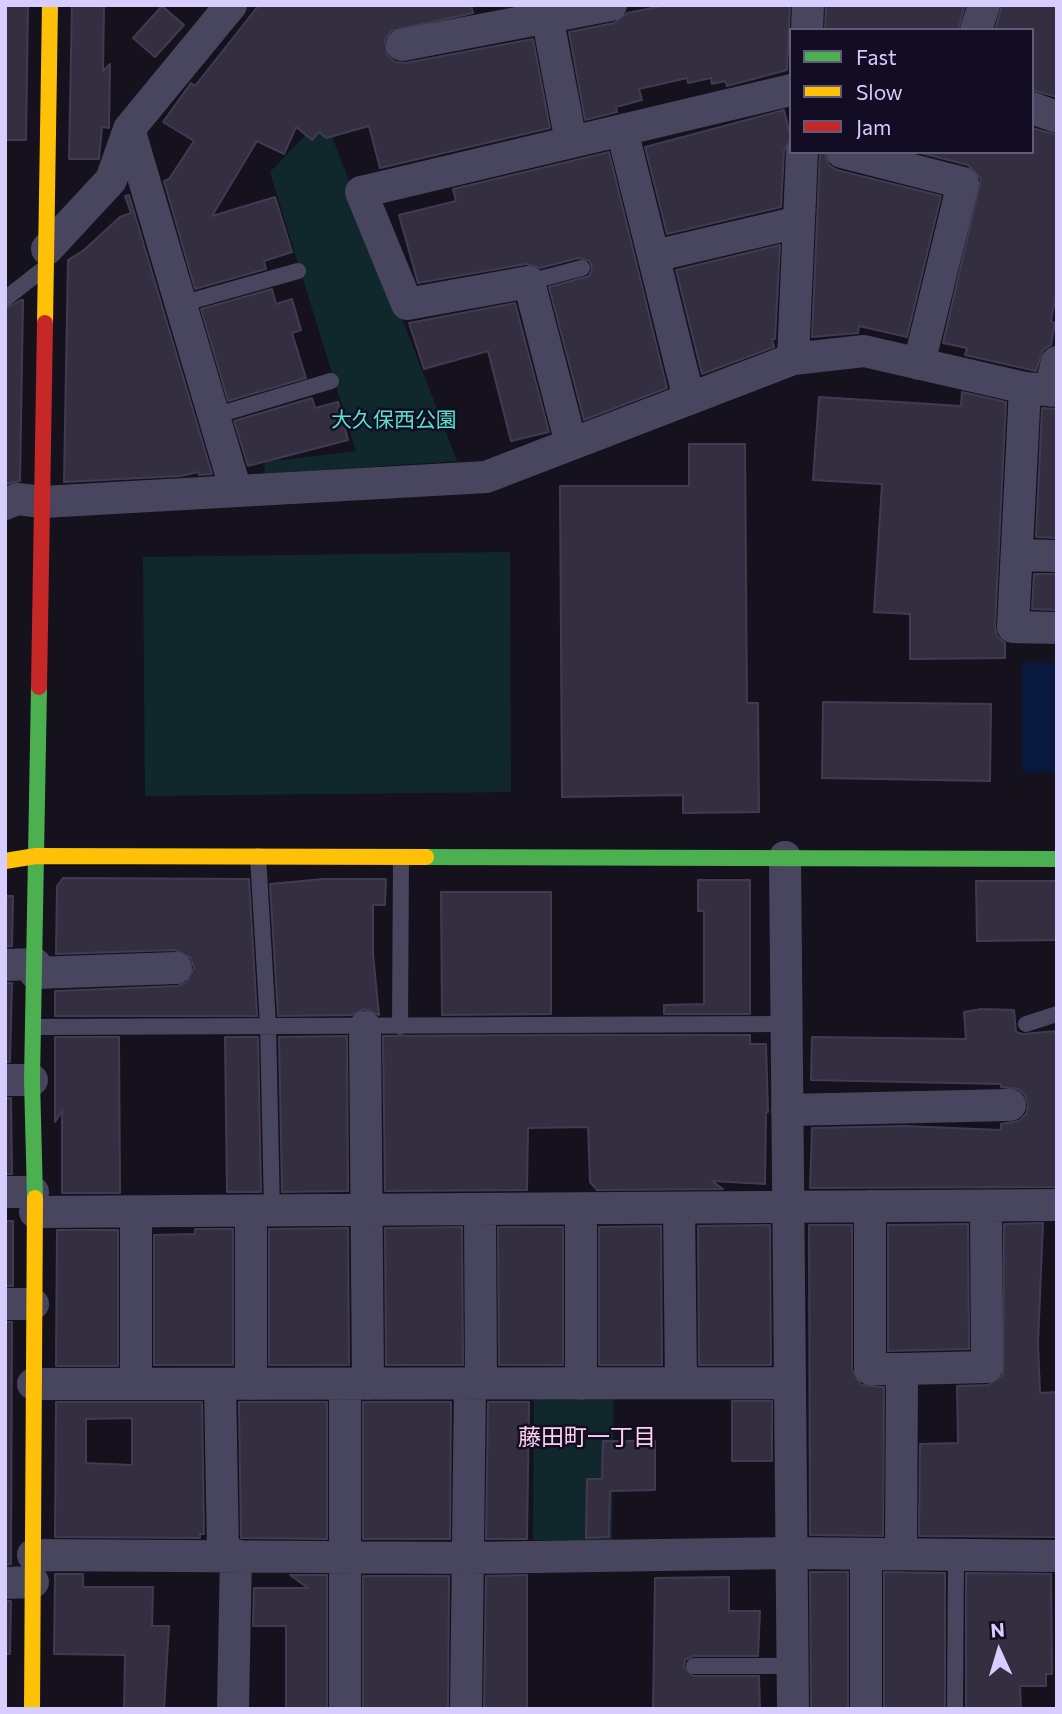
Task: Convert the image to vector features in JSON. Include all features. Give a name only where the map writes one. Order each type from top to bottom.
[{"type":"street","points":[[32,1709],[24,1573],[33,1384],[19,1304],[24,1199],[18,1080],[34,1027],[25,967],[36,856],[50,5]]},
{"type":"street","points":[[47,257],[111,180],[129,129],[231,5]]},
{"type":"street","points":[[402,45],[547,11],[611,5]]},
{"type":"street","points":[[807,28],[808,5]]},
{"type":"street","points":[[977,28],[984,5]]},
{"type":"street","points":[[547,11],[571,142]]},
{"type":"street","points":[[571,444],[528,282],[407,304],[361,192],[789,90]]},
{"type":"street","points":[[1034,109],[1057,117]]},
{"type":"street","points":[[129,129],[236,491]]},
{"type":"street","points":[[622,130],[690,398]]},
{"type":"street","points":[[793,359],[802,154]]},
{"type":"street","points":[[850,154],[963,183],[919,363]]},
{"type":"street","points":[[654,256],[799,222]]},
{"type":"street","points":[[5,504],[17,499],[43,502],[486,477],[793,359],[864,351],[919,363],[1047,383],[1017,555],[1013,627],[1057,628]]},
{"type":"street","points":[[1017,555],[1057,556]]},
{"type":"street","points":[[5,861],[36,856],[1057,859]]},
{"type":"street","points":[[785,857],[793,1709]]},
{"type":"street","points":[[25,967],[176,968]]},
{"type":"street","points":[[345,1709],[345,1557],[367,1210],[365,1027]]},
{"type":"street","points":[[787,1110],[1010,1105]]},
{"type":"street","points":[[24,1199],[136,1212],[1057,1205]]},
{"type":"street","points":[[870,1206],[870,1369],[987,1367],[986,1206]]},
{"type":"street","points":[[679,1208],[681,1383]]},
{"type":"street","points":[[466,1709],[481,1209]]},
{"type":"street","points":[[580,1209],[581,1384]]},
{"type":"street","points":[[233,1709],[230,1555],[235,1384],[261,1211]]},
{"type":"street","points":[[136,1212],[136,1384]]},
{"type":"street","points":[[901,1553],[902,1369]]},
{"type":"street","points":[[33,1384],[790,1383]]},
{"type":"street","points":[[24,1573],[230,1555],[469,1558],[901,1553],[1057,1556]]},
{"type":"street","points":[[866,1554],[866,1709]]},
{"type":"lane","points":[[5,299],[47,257]]},
{"type":"lane","points":[[528,282],[582,268]]},
{"type":"lane","points":[[181,304],[298,271]]},
{"type":"lane","points":[[214,416],[331,381]]},
{"type":"lane","points":[[258,856],[268,1025],[261,1211]]},
{"type":"lane","points":[[400,1027],[401,857]]},
{"type":"lane","points":[[1026,1024],[1057,1014]]},
{"type":"lane","points":[[34,1027],[786,1024]]},
{"type":"lane","points":[[955,1709],[956,1555]]},
{"type":"lane","points":[[694,1666],[792,1666]]},
{"type":"green space","name":"大久保西公園","points":[[324,116],[457,461],[264,474],[265,462],[356,451],[270,172]]},
{"type":"green space","points":[[510,552],[511,792],[145,796],[143,557]]},
{"type":"green space","points":[[534,1385],[614,1386],[612,1541],[533,1540]]},
{"type":"water","points":[[1022,663],[1057,663],[1057,772],[1022,772]]},
{"type":"building","points":[[5,5],[28,5],[26,140],[5,140]]},
{"type":"building","points":[[72,5],[104,5],[103,71],[110,64],[109,128],[102,127],[99,159],[69,159]]},
{"type":"building","points":[[259,5],[471,5],[473,13],[391,31],[385,40],[388,56],[395,62],[405,63],[533,39],[550,128],[380,168],[369,126],[326,138],[319,132],[312,140],[296,127],[284,154],[257,141],[212,216],[275,197],[292,252],[264,261],[266,269],[195,289],[164,181],[169,179],[194,141],[163,122],[191,83],[195,86]]},
{"type":"building","points":[[667,5],[790,5],[787,70],[727,86],[725,81],[712,84],[711,78],[688,83],[687,78],[639,89],[642,100],[616,107],[617,112],[585,120],[569,32],[614,23],[627,13]]},
{"type":"building","points":[[826,5],[965,5],[959,28],[825,28]]},
{"type":"building","points":[[1002,5],[1057,5],[1057,97],[1034,91],[1034,28],[996,28]]},
{"type":"building","points":[[162,6],[184,25],[155,57],[133,38]]},
{"type":"building","points":[[784,110],[789,142],[784,151],[781,207],[667,234],[645,147]]},
{"type":"building","points":[[1034,129],[1057,135],[1057,288],[1051,322],[1055,323],[1051,345],[1043,350],[1036,371],[965,355],[967,348],[943,343],[981,179],[968,165],[925,154],[1034,154]]},
{"type":"building","points":[[609,152],[667,388],[584,420],[549,287],[589,276],[592,270],[590,261],[579,258],[540,268],[526,264],[418,283],[399,215],[456,201],[453,189]]},
{"type":"building","points":[[820,154],[825,154],[829,165],[837,170],[941,196],[907,337],[859,326],[858,333],[812,337]]},
{"type":"building","points":[[129,195],[212,474],[199,475],[198,472],[181,476],[64,482],[68,260],[84,250],[120,217],[131,213],[125,196]]},
{"type":"building","points":[[780,245],[775,339],[772,339],[774,347],[702,374],[676,270]]},
{"type":"building","points":[[272,289],[276,304],[292,299],[301,330],[292,333],[306,378],[228,401],[201,309]]},
{"type":"building","points":[[21,300],[20,481],[5,484],[5,309]]},
{"type":"building","points":[[515,303],[549,432],[511,441],[488,351],[424,369],[409,323]]},
{"type":"building","points":[[962,392],[1006,402],[995,626],[997,636],[1005,643],[1005,658],[910,659],[910,614],[874,612],[882,484],[813,480],[819,397],[961,406]]},
{"type":"building","points":[[312,398],[315,408],[338,402],[348,440],[248,466],[234,421]]},
{"type":"building","points":[[1042,408],[1057,409],[1057,538],[1036,537]]},
{"type":"building","points":[[689,444],[745,444],[747,703],[758,703],[759,812],[683,813],[683,795],[562,797],[560,486],[689,486]]},
{"type":"building","points":[[1034,574],[1057,574],[1057,610],[1032,609]]},
{"type":"building","points":[[823,702],[991,704],[990,781],[822,778]]},
{"type":"building","points":[[63,878],[249,879],[257,1016],[55,1016],[55,991],[177,986],[186,983],[194,968],[191,958],[175,950],[56,954],[57,886]]},
{"type":"building","points":[[323,879],[386,879],[385,905],[373,905],[373,954],[379,1015],[364,1009],[352,1015],[278,1016],[270,884]]},
{"type":"building","points":[[698,880],[750,880],[750,1014],[664,1014],[664,1005],[704,1004],[704,911],[698,911]]},
{"type":"building","points":[[976,881],[1057,881],[1057,940],[977,941]]},
{"type":"building","points":[[441,892],[551,892],[551,1014],[442,1015]]},
{"type":"building","points":[[5,896],[13,896],[12,946],[5,947]]},
{"type":"building","points":[[5,983],[12,983],[10,1062],[5,1062]]},
{"type":"building","points":[[981,1009],[1014,1010],[1016,1032],[1023,1034],[1057,1031],[1057,1187],[810,1188],[812,1128],[904,1126],[1001,1130],[1001,1124],[1019,1121],[1026,1114],[1028,1105],[1025,1095],[1018,1089],[1001,1087],[1001,1084],[811,1080],[812,1037],[966,1039],[964,1012]]},
{"type":"building","points":[[750,1035],[750,1044],[766,1044],[768,1112],[765,1184],[712,1181],[723,1189],[597,1190],[590,1182],[588,1127],[528,1128],[527,1190],[385,1191],[383,1036]]},
{"type":"building","points":[[347,1036],[348,1191],[282,1192],[279,1037]]},
{"type":"building","points":[[55,1037],[119,1037],[120,1193],[62,1193],[62,1111],[55,1122]]},
{"type":"building","points":[[225,1037],[258,1037],[261,1192],[227,1192]]},
{"type":"building","points":[[5,1098],[11,1098],[12,1174],[5,1174]]},
{"type":"building","points":[[5,1221],[13,1221],[13,1286],[5,1286]]},
{"type":"building","points":[[1043,1223],[1038,1343],[1040,1393],[1057,1392],[1057,1537],[919,1536],[920,1444],[958,1443],[957,1386],[988,1385],[1003,1375],[1004,1224]]},
{"type":"building","points":[[968,1224],[969,1349],[888,1351],[888,1225]]},
{"type":"building","points":[[770,1225],[771,1365],[699,1365],[698,1226]]},
{"type":"building","points":[[809,1225],[852,1225],[852,1370],[861,1385],[884,1387],[883,1536],[810,1535]]},
{"type":"building","points":[[661,1226],[662,1365],[599,1365],[599,1227]]},
{"type":"building","points":[[462,1227],[463,1365],[386,1365],[385,1228]]},
{"type":"building","points":[[498,1227],[563,1227],[563,1365],[499,1365]]},
{"type":"building","points":[[348,1228],[349,1365],[269,1365],[269,1229]]},
{"type":"building","points":[[195,1229],[233,1229],[233,1365],[154,1365],[154,1235],[195,1234]]},
{"type":"building","points":[[57,1230],[118,1230],[118,1366],[56,1366]]},
{"type":"building","points":[[5,1322],[12,1322],[11,1564],[5,1565]]},
{"type":"building","points":[[732,1401],[772,1401],[772,1461],[732,1461]]},
{"type":"building","points":[[56,1402],[202,1402],[204,1534],[200,1534],[200,1538],[55,1537]],"holes":[[[132,1418],[132,1465],[86,1463],[86,1419]]]},
{"type":"building","points":[[239,1402],[327,1402],[327,1539],[241,1538]]},
{"type":"building","points":[[363,1402],[451,1402],[450,1539],[363,1539]]},
{"type":"building","points":[[488,1402],[529,1402],[527,1539],[486,1539]]},
{"type":"building","points":[[603,1441],[655,1441],[655,1490],[610,1491],[609,1537],[586,1538],[587,1479],[602,1479]]},
{"type":"building","points":[[810,1572],[848,1572],[848,1709],[811,1709]]},
{"type":"building","points":[[884,1572],[945,1573],[945,1709],[884,1709]]},
{"type":"building","points":[[966,1573],[1051,1574],[1052,1674],[1046,1674],[1046,1686],[1020,1686],[1021,1709],[966,1709]]},
{"type":"building","points":[[55,1574],[83,1574],[83,1587],[153,1587],[152,1626],[169,1626],[164,1709],[124,1709],[125,1655],[54,1654]]},
{"type":"building","points":[[290,1575],[327,1575],[327,1709],[286,1709],[286,1626],[253,1626],[254,1588],[308,1588]]},
{"type":"building","points":[[527,1575],[527,1709],[484,1709],[486,1576]]},
{"type":"building","points":[[363,1576],[449,1576],[448,1709],[363,1709]]},
{"type":"building","points":[[729,1577],[729,1611],[760,1611],[758,1656],[693,1656],[685,1660],[684,1667],[693,1676],[759,1676],[760,1709],[653,1709],[655,1578]]},
{"type":"building","points":[[5,1601],[11,1601],[10,1654],[5,1654]]},
{"type":"traffic: fast","points":[[35,1198],[32,1080],[39,687]]},
{"type":"traffic: fast","points":[[426,857],[1057,859]]},
{"type":"traffic: slow","points":[[45,323],[50,5]]},
{"type":"traffic: slow","points":[[5,861],[36,856],[426,857]]},
{"type":"traffic: slow","points":[[32,1709],[35,1198]]},
{"type":"traffic: jam","points":[[39,687],[45,323]]},
{"type":"district","name":"藤田町一丁目","points":[[587,1437]]}]
